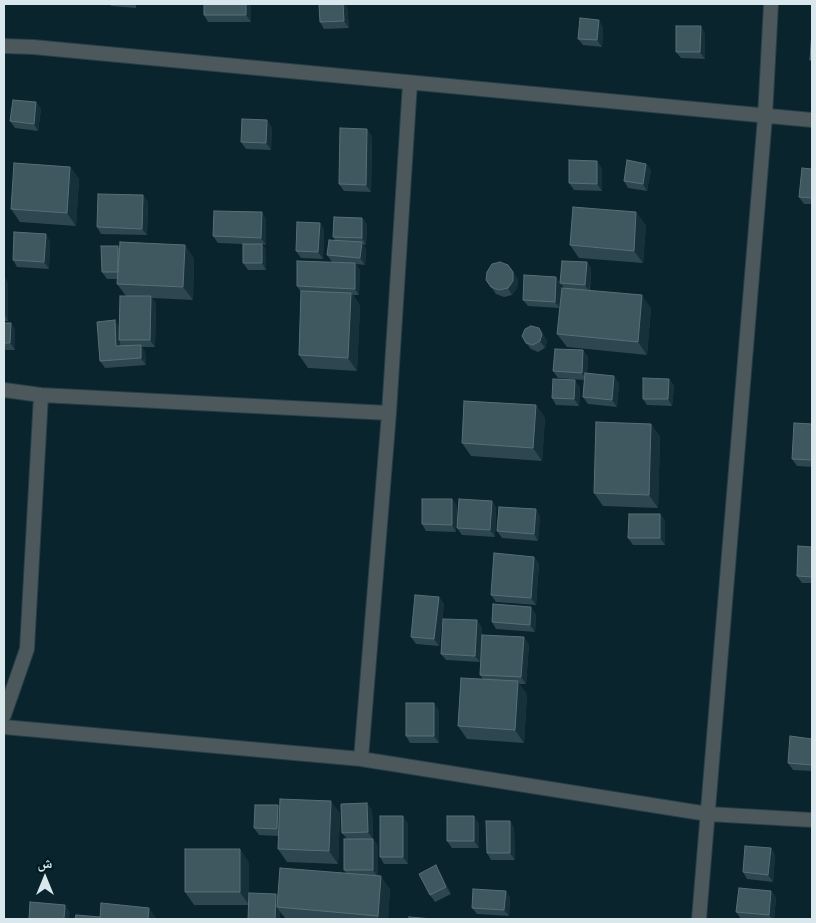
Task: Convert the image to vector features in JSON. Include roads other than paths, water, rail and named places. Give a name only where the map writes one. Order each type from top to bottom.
[{"type":"street","points":[[699,919],[765,117],[771,4]]},
{"type":"street","points":[[4,46],[43,48],[812,120]]},
{"type":"street","points":[[361,760],[389,413],[410,83]]},
{"type":"street","points":[[4,390],[41,395],[389,413]]},
{"type":"street","points":[[4,715],[27,649],[41,395]]},
{"type":"street","points":[[4,727],[361,760],[708,814],[812,820]]}]
